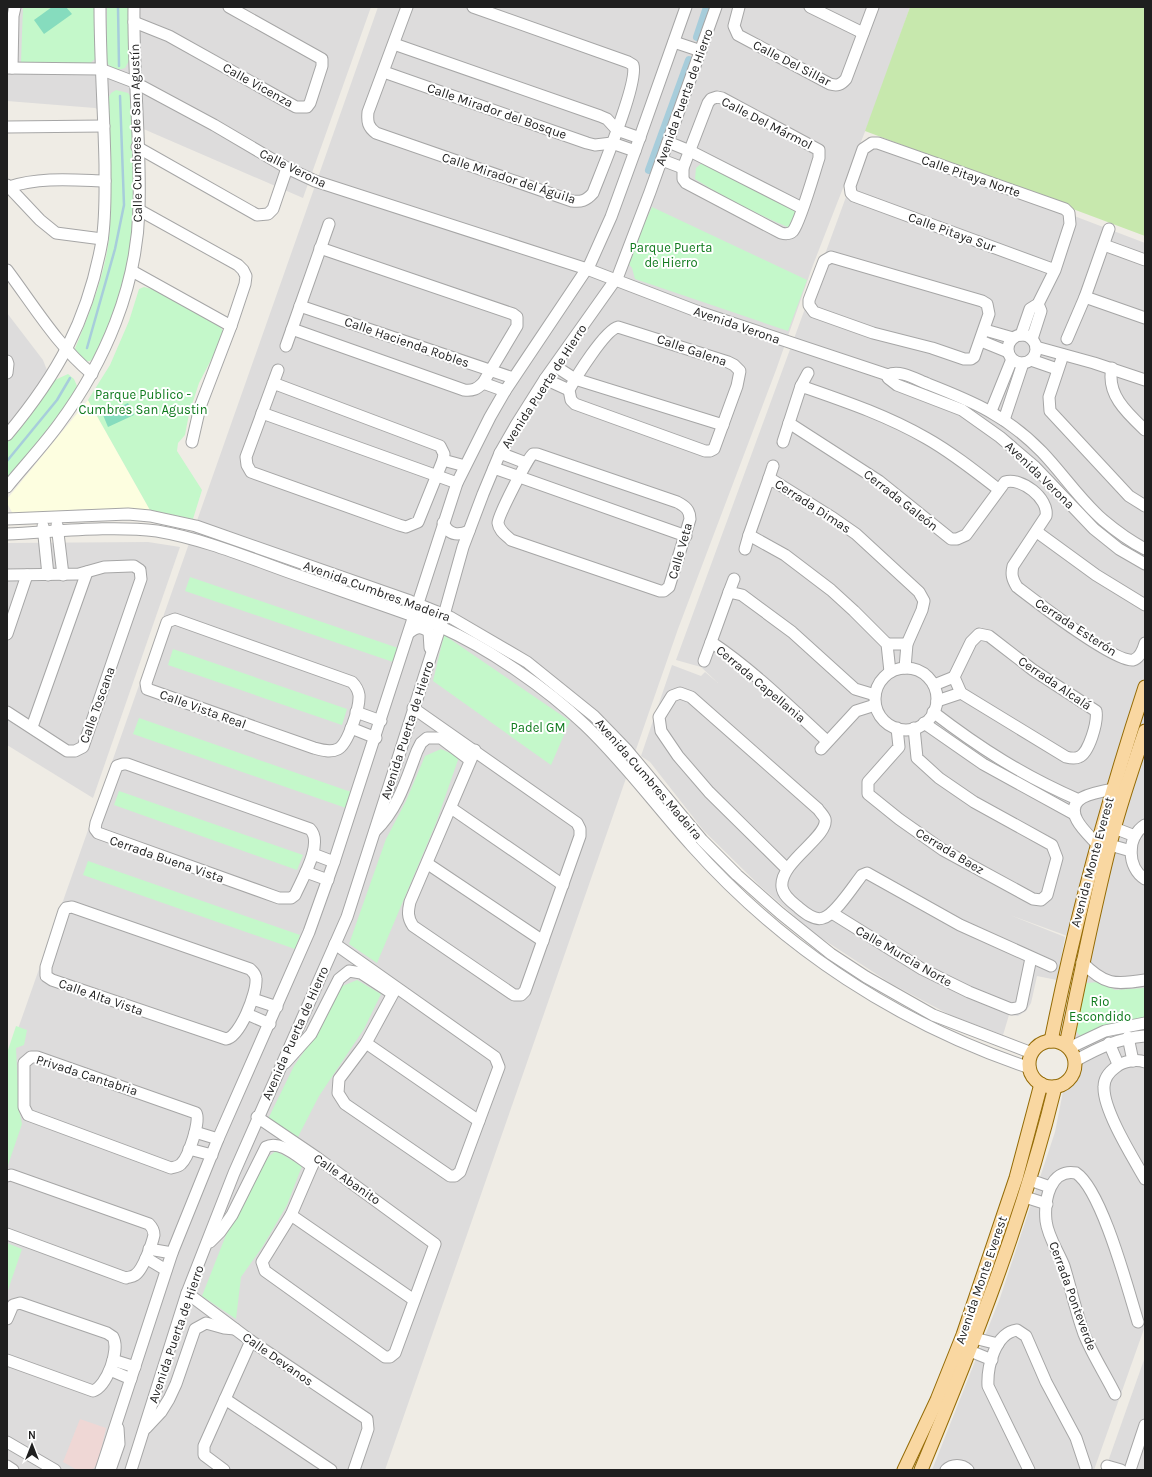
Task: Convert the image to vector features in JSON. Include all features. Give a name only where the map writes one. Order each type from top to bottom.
[{"type":"main road","name":"Avenida Monte Everest","points":[[1051,1041],[1073,935],[1103,845],[1125,769],[1145,687]]},
{"type":"main road","name":"Avenida Monte Everest","points":[[1108,826],[1112,790],[1145,731]]},
{"type":"main road","name":"Avenida Monte Everest","points":[[1068,1047],[1103,845]]},
{"type":"main road","points":[[1051,1041],[1059,1042],[1068,1047],[1075,1060],[1075,1070],[1071,1078],[1064,1084],[1055,1087],[1041,1084],[1033,1077],[1030,1068],[1032,1053],[1043,1043],[1051,1041]]},
{"type":"main road","name":"Avenida Monte Everest","points":[[904,1470],[970,1351],[969,1337],[992,1249],[1016,1178],[1041,1084]]},
{"type":"main road","name":"Avenida Monte Everest","points":[[921,1470],[942,1403],[1005,1255],[1025,1197],[1055,1087]]},
{"type":"main road","points":[[992,1249],[1005,1255]]},
{"type":"street","points":[[7,434],[41,391],[66,351],[78,324],[94,276],[102,239],[105,180],[104,126],[100,69],[100,7]]},
{"type":"street","name":"Calle Cumbres de San Agustín","points":[[7,487],[59,424],[92,374],[115,326],[132,270],[139,210],[138,147],[134,82],[134,7]]},
{"type":"street","name":"Calle Vicenza","points":[[134,22],[169,36],[296,106],[307,107],[310,103],[322,66],[322,59],[229,7]]},
{"type":"street","name":"Calle Mirador del Águila","points":[[407,7],[368,112],[367,121],[370,128],[376,133],[572,201],[581,202],[588,199],[593,193],[612,143],[634,76],[633,65],[473,7]]},
{"type":"street","name":"Avenida Puerta de Hierro","points":[[101,1470],[172,1253],[218,1139],[270,1024],[309,932],[328,880],[376,738],[443,523],[457,483],[505,391],[587,270],[611,217],[686,7]]},
{"type":"street","name":"Avenida Puerta de Hierro","points":[[131,1470],[187,1293],[208,1244],[234,1172],[257,1117],[347,917],[444,615],[463,547],[494,468],[500,453],[545,379],[615,281],[662,160],[716,7]]},
{"type":"street","name":"Calle Del Sillar","points":[[739,7],[734,26],[738,35],[830,84],[842,84],[846,79],[873,7]]},
{"type":"street","points":[[810,7],[863,33]]},
{"type":"street","points":[[9,68],[12,13]]},
{"type":"street","points":[[674,42],[701,51]]},
{"type":"street","points":[[394,44],[600,116],[607,119],[616,130],[640,138]]},
{"type":"street","name":"Calle Verona","points":[[9,68],[100,69],[134,82],[214,125],[287,168],[337,189],[587,270]]},
{"type":"street","name":"Calle Mirador del Bosque","points":[[384,72],[587,143],[595,145],[612,143]]},
{"type":"street","name":"Calle Del Mármol","points":[[722,98],[819,150],[819,158],[793,230],[790,233],[781,233],[686,183],[683,179],[683,168],[690,151],[708,103],[711,99],[722,98]]},
{"type":"street","points":[[7,127],[104,126]]},
{"type":"street","points":[[668,142],[690,151],[802,208]]},
{"type":"street","points":[[612,143],[635,151]]},
{"type":"street","name":"Calle Pitaya Norte","points":[[851,194],[850,186],[863,149],[867,145],[878,143],[1065,209],[1071,218],[1055,270]]},
{"type":"street","points":[[138,147],[257,215],[268,214],[272,209],[287,168]]},
{"type":"street","points":[[662,160],[683,168]]},
{"type":"street","points":[[8,186],[47,180],[105,180]]},
{"type":"street","points":[[8,186],[40,220],[56,233],[102,239]]},
{"type":"street","name":"Calle Pitaya Sur","points":[[851,194],[857,198],[1055,270]]},
{"type":"street","points":[[139,210],[238,265],[244,270],[245,284],[231,326],[200,407],[192,442]]},
{"type":"street","points":[[286,346],[329,224]]},
{"type":"street","points":[[1067,339],[1085,297],[1110,229]]},
{"type":"street","points":[[1104,244],[1145,260]]},
{"type":"street","points":[[320,248],[517,317],[517,326],[483,384],[505,391]]},
{"type":"street","points":[[836,257],[982,301],[989,309],[985,330],[974,357],[964,360],[932,348],[873,333],[819,314],[811,309],[809,300],[824,261],[827,258],[836,257]]},
{"type":"street","points":[[7,270],[66,351],[92,374]]},
{"type":"street","points":[[132,270],[231,326]]},
{"type":"street","name":"Avenida Verona","points":[[587,270],[756,331],[888,375],[897,373],[908,376],[991,411],[1042,452],[1102,520],[1145,550]]},
{"type":"street","points":[[991,411],[1010,356],[1009,345],[1017,337],[1030,309],[1038,304],[1055,270]]},
{"type":"street","points":[[1085,297],[1145,318]]},
{"type":"street","points":[[1004,420],[1027,362],[1036,352],[1034,343],[1041,311],[1038,304]]},
{"type":"street","name":"Calle Hacienda Robles","points":[[300,306],[513,378]]},
{"type":"street","name":"Calle Galena","points":[[612,328],[624,328],[734,365],[740,371],[740,377],[714,449],[710,451],[705,451],[575,404],[571,400],[569,390],[575,379],[612,328]]},
{"type":"street","name":"Calle Hacienda Robles","points":[[292,329],[464,390],[472,390],[483,384]]},
{"type":"street","points":[[985,330],[1017,337],[1063,355],[1112,368],[1145,380]]},
{"type":"street","points":[[981,341],[1010,356],[1027,362],[1058,369]]},
{"type":"street","points":[[1063,355],[1048,405],[1050,411],[1108,475],[1129,496],[1145,506]]},
{"type":"street","points":[[7,361],[7,373]]},
{"type":"street","points":[[555,366],[575,379],[723,425]]},
{"type":"street","points":[[1112,368],[1110,380],[1113,393],[1145,430]]},
{"type":"street","points":[[278,370],[246,457],[250,472],[399,525],[406,526],[413,525],[422,515],[442,455]]},
{"type":"street","points":[[783,442],[801,386],[808,374]]},
{"type":"street","name":"Avenida Verona","points":[[888,375],[890,381],[962,410],[1000,437],[1035,467],[1094,529],[1119,549],[1145,564]]},
{"type":"street","points":[[545,379],[569,390]]},
{"type":"street","points":[[273,384],[435,443],[442,455],[465,466]]},
{"type":"street","points":[[801,386],[869,410],[902,425],[953,455],[998,489]]},
{"type":"street","points":[[262,413],[457,483]]},
{"type":"street","name":"Cerrada Galeón","points":[[789,423],[879,481],[951,538],[957,539],[966,535],[1004,482],[1017,481],[1026,486]]},
{"type":"street","points":[[1026,486],[1042,452]]},
{"type":"street","points":[[500,453],[526,463]]},
{"type":"street","name":"Calle Veta","points":[[537,454],[677,502],[690,512],[686,536],[669,587],[664,591],[511,540],[500,529],[498,523],[500,513],[526,463],[529,457],[537,454]]},
{"type":"street","points":[[768,478],[773,466]]},
{"type":"street","points":[[494,468],[686,536]]},
{"type":"street","name":"Cerrada Dimas","points":[[744,549],[768,478],[828,514],[856,534],[919,592],[924,600],[922,610],[907,644],[905,668]]},
{"type":"street","points":[[1038,497],[1050,483]]},
{"type":"street","name":"Cerrada Esterón","points":[[1026,486],[1038,497],[1047,510],[1046,516],[1037,532],[1013,566],[1011,573],[1013,581],[1017,587],[1054,616],[1089,639],[1126,659],[1133,660],[1138,657],[1145,643]]},
{"type":"street","name":"Avenida Cumbres Madeira","points":[[7,520],[128,514],[150,516],[196,526],[418,604],[444,615],[527,662],[594,716],[626,749],[702,840],[790,923],[831,954],[910,1003],[972,1031],[1032,1053]]},
{"type":"street","points":[[56,517],[63,574]]},
{"type":"street","points":[[42,518],[48,576]]},
{"type":"street","points":[[443,523],[446,529],[454,534],[462,534],[469,531]]},
{"type":"street","name":"Avenida Cumbres Madeira","points":[[7,534],[136,529],[191,538],[440,626],[486,652],[520,674],[549,694],[584,724],[617,757],[692,847],[771,923],[822,964],[858,988],[901,1012],[975,1047],[1030,1068]]},
{"type":"street","points":[[1037,532],[1096,574],[1145,605]]},
{"type":"street","points":[[749,535],[785,555],[831,590],[854,611],[887,644],[890,672]]},
{"type":"street","points":[[438,541],[453,539],[461,543],[463,547]]},
{"type":"street","name":"Calle Toscana","points":[[7,712],[32,727],[66,751],[75,751],[83,747],[141,578],[141,573],[134,566],[104,567],[87,572]]},
{"type":"street","points":[[7,575],[48,576],[87,572],[32,727]]},
{"type":"street","points":[[7,634],[27,575]]},
{"type":"street","name":"Cerrada Capellania","points":[[734,579],[711,642],[730,654],[824,745],[856,711],[875,700]]},
{"type":"street","points":[[729,592],[742,595],[792,632],[855,689],[875,700]]},
{"type":"street","name":"Calle Vista Real","points":[[175,619],[352,682],[358,688],[359,697],[356,712],[351,728],[343,744],[338,749],[330,751],[314,748],[149,690],[146,683],[168,622],[175,619]]},
{"type":"street","points":[[410,632],[420,627],[429,632],[431,640],[429,660]]},
{"type":"street","name":"Cerrada Alcalá","points":[[954,678],[974,637],[984,634],[989,636],[1033,670],[1092,707],[1096,711],[1096,724],[1085,753],[1079,757],[1066,757],[961,693]]},
{"type":"street","points":[[704,661],[711,642]]},
{"type":"street","points":[[887,644],[907,644]]},
{"type":"street","points":[[934,685],[954,678],[961,693],[935,707],[924,723],[914,728],[897,728],[887,723],[880,716],[875,700],[877,686],[882,678],[890,672],[905,668],[922,672],[934,685],[935,707],[966,737],[1025,776],[1079,800]]},
{"type":"street","points":[[855,689],[856,711]]},
{"type":"street","points":[[787,870],[709,792],[678,756],[661,731],[659,717],[669,699],[676,693],[685,693],[691,697],[818,809],[824,817],[825,825],[787,870],[781,881],[782,889],[791,901],[801,910],[818,919],[824,918],[832,913],[862,875],[867,873],[960,925],[1051,966]]},
{"type":"street","points":[[413,708],[472,755]]},
{"type":"street","points":[[356,712],[381,721]]},
{"type":"street","points":[[924,723],[983,764],[1074,814],[1083,830],[1103,845],[1131,851]]},
{"type":"street","points":[[351,728],[376,738]]},
{"type":"street","name":"Cerrada Baez","points":[[897,728],[899,747],[868,782],[868,794],[899,819],[944,850],[1020,893],[1033,899],[1041,900],[1047,895],[1056,862],[1056,852],[1052,845],[1042,838],[974,802],[939,778],[917,758],[914,728]]},
{"type":"street","points":[[374,832],[393,811],[417,751],[427,738],[441,738],[472,755],[577,823],[580,829],[580,836],[525,991],[521,995],[514,995],[413,926],[409,920],[408,911],[410,902],[428,864],[472,755]]},
{"type":"street","name":"Cerrada Buena Vista","points":[[127,764],[310,829],[314,833],[316,839],[313,854],[306,872],[295,895],[291,898],[279,898],[102,836],[95,829],[96,823],[117,766],[127,764]]},
{"type":"street","points":[[1074,814],[1079,800],[1087,796],[1112,790]]},
{"type":"street","points":[[451,808],[563,885]]},
{"type":"street","points":[[1145,825],[1135,836],[1131,851],[1132,863],[1135,870],[1145,879]]},
{"type":"street","points":[[1108,826],[1135,836]]},
{"type":"street","points":[[313,854],[334,862]]},
{"type":"street","points":[[428,864],[543,941]]},
{"type":"street","points":[[306,872],[328,880]]},
{"type":"street","points":[[771,923],[791,901]]},
{"type":"street","name":"Calle Alta Vista","points":[[72,907],[250,969],[255,974],[256,980],[253,999],[247,1014],[232,1037],[226,1039],[52,980],[46,976],[46,967],[64,911],[66,908],[72,907]]},
{"type":"street","points":[[782,932],[801,910]]},
{"type":"street","name":"Calle Murcia Norte","points":[[832,913],[922,969],[969,992],[1011,1009],[1021,1006],[1031,958]]},
{"type":"street","points":[[335,944],[394,991]]},
{"type":"street","points":[[1082,962],[1094,975],[1104,981],[1115,983],[1145,980]]},
{"type":"street","points":[[280,1067],[311,1034],[339,979],[349,971],[361,973],[394,991],[495,1057],[498,1061],[499,1067],[460,1172],[456,1176],[450,1176],[345,1104],[338,1093],[339,1079],[366,1043],[394,991]]},
{"type":"street","points":[[253,999],[277,1007]]},
{"type":"street","points":[[247,1014],[270,1024]]},
{"type":"street","points":[[1068,1047],[1105,1032],[1145,1023]]},
{"type":"street","points":[[1075,1060],[1109,1043],[1128,1037],[1145,1036]]},
{"type":"street","points":[[1126,1063],[1128,1037]]},
{"type":"street","points":[[366,1043],[479,1121]]},
{"type":"street","points":[[1109,1043],[1126,1063]]},
{"type":"street","name":"Privada Cantabria","points":[[31,1057],[38,1057],[193,1111],[198,1116],[195,1132],[180,1165],[171,1168],[28,1115],[24,1107],[24,1063],[31,1057]]},
{"type":"street","points":[[1145,1062],[1126,1063],[1110,1071],[1105,1077],[1104,1086],[1105,1096],[1124,1139],[1145,1179]]},
{"type":"street","name":"Calle Abanito","points":[[257,1117],[314,1161],[435,1244],[414,1300]]},
{"type":"street","points":[[195,1132],[218,1139]]},
{"type":"street","name":"Calle Abanito","points":[[208,1244],[220,1232],[232,1215],[266,1147],[274,1144],[314,1161]]},
{"type":"street","points":[[189,1148],[212,1155]]},
{"type":"street","points":[[291,1215],[414,1300],[395,1353],[390,1357],[385,1357],[264,1271],[262,1267],[262,1262],[291,1215],[314,1161]]},
{"type":"street","points":[[1049,1195],[1056,1178],[1061,1173],[1076,1173],[1087,1183],[1113,1240],[1138,1322]]},
{"type":"street","points":[[7,1176],[11,1175],[149,1224],[154,1229],[154,1235],[148,1253],[135,1275],[126,1278],[7,1234]]},
{"type":"street","points":[[1030,1180],[1049,1195]]},
{"type":"street","points":[[1025,1197],[1049,1195]]},
{"type":"street","name":"Cerrada Ponteverde","points":[[1049,1195],[1046,1212],[1048,1230],[1064,1266],[1085,1334],[1115,1394]]},
{"type":"street","points":[[148,1253],[172,1253]]},
{"type":"street","points":[[148,1253],[166,1270]]},
{"type":"street","name":"Calle Devanos","points":[[187,1293],[251,1341],[367,1419],[369,1423],[368,1429],[354,1470]]},
{"type":"street","points":[[7,1319],[13,1305],[20,1302],[107,1333],[115,1341],[116,1348],[103,1385],[93,1391],[7,1360]]},
{"type":"street","points":[[143,1432],[161,1412],[169,1399],[176,1384],[195,1329],[206,1323],[224,1328],[236,1329]]},
{"type":"street","points":[[1029,1470],[990,1393],[988,1379],[995,1352],[1005,1335],[1010,1331],[1017,1330],[1026,1336],[1046,1382],[1076,1438],[1086,1468]]},
{"type":"street","points":[[969,1337],[995,1352]]},
{"type":"street","points":[[224,1470],[204,1456],[203,1450],[205,1440],[251,1341]]},
{"type":"street","points":[[970,1351],[995,1352]]},
{"type":"street","points":[[111,1365],[134,1367]]},
{"type":"street","points":[[111,1365],[131,1379]]},
{"type":"street","points":[[225,1399],[331,1470]]},
{"type":"street","points":[[110,1470],[119,1444],[117,1424]]},
{"type":"street","points":[[1130,1470],[1145,1425]]},
{"type":"street","points":[[7,1442],[54,1470]]},
{"type":"street","points":[[946,1470],[955,1465],[961,1466],[968,1470]]},
{"type":"street","points":[[7,1466],[13,1470]]},
{"type":"street","points":[[1107,1466],[1121,1470]]},
{"type":"shaded area","points":[[7,7],[371,7],[303,198],[95,108],[7,101]]},
{"type":"shaded area","points":[[378,7],[910,7],[882,88],[813,265],[776,370],[678,629],[385,1470],[7,1470],[7,1060]]},
{"type":"shaded area","points":[[868,137],[1145,243],[1145,1326],[1094,1470],[932,1470],[1000,1298],[1055,1132],[1092,945],[1010,915],[1065,937],[1057,980],[1037,976],[1031,1003],[1026,1011],[1018,1016],[1009,1015],[1003,1035],[950,1015],[890,983],[815,934],[761,887],[704,831],[650,762],[641,756],[672,665],[701,676],[705,672],[718,683],[701,667],[676,660]]},
{"type":"shaded area","points":[[7,313],[43,360],[50,378],[7,429]]},
{"type":"shaded area","points":[[88,400],[150,510],[86,509],[13,514],[7,503],[7,499]]},
{"type":"shaded area","points":[[148,542],[180,547],[93,798],[7,745],[7,543]]},
{"type":"shaded area","points":[[1145,1357],[1145,1470],[1105,1470]]},
{"type":"shaded area","points":[[80,1419],[106,1428],[98,1463],[92,1470],[77,1470],[63,1462]]},
{"type":"green space","points":[[23,7],[95,7],[95,59],[88,65],[25,66],[21,62]]},
{"type":"green space","points":[[52,7],[66,7],[72,14],[44,34],[34,20]]},
{"type":"green space","points":[[107,7],[129,7],[130,59],[125,68],[122,69],[111,67],[106,60]]},
{"type":"green space","points":[[910,7],[1145,7],[1145,236],[865,131]]},
{"type":"green space","points":[[116,90],[128,93],[131,97],[134,164],[133,230],[126,274],[117,306],[96,357],[90,361],[84,362],[74,351],[97,290],[109,242],[111,195],[107,101],[111,93]]},
{"type":"green space","points":[[703,162],[796,210],[799,214],[790,228],[741,205],[695,179],[696,168]]},
{"type":"green space","name":"Parque Puerta de Hierro","points":[[652,207],[807,280],[788,331],[635,279],[632,268],[627,262]]},
{"type":"green space","name":"Parque Publico - Cumbres San Agustin","points":[[144,287],[152,289],[220,326],[223,331],[223,337],[199,383],[189,414],[185,435],[178,443],[177,451],[202,490],[193,519],[150,510],[88,400],[110,365],[129,321],[139,289]]},
{"type":"green space","points":[[68,374],[74,379],[77,386],[64,410],[7,478],[7,442],[55,380]]},
{"type":"green space","points":[[128,403],[134,415],[108,427],[103,415]]},
{"type":"green space","points":[[190,577],[398,648],[393,662],[185,591]]},
{"type":"green space","name":"Padel GM","points":[[444,635],[570,721],[551,765],[433,681]]},
{"type":"green space","points":[[173,649],[347,709],[342,725],[168,665]]},
{"type":"green space","points":[[139,718],[351,792],[346,808],[133,734]]},
{"type":"green space","points":[[441,749],[459,757],[436,823],[377,963],[349,944],[386,839],[406,801],[425,756]]},
{"type":"green space","points":[[119,791],[303,855],[297,870],[114,805]]},
{"type":"green space","points":[[88,861],[300,935],[295,949],[83,875]]},
{"type":"green space","points":[[357,980],[381,994],[364,1029],[319,1096],[298,1137],[268,1119],[294,1066],[319,1030],[340,987]]},
{"type":"green space","name":"Rio Escondido","points":[[1101,982],[1115,990],[1145,988],[1145,1020],[1081,1037],[1075,1030],[1079,994],[1086,983]]},
{"type":"green space","points":[[16,1026],[27,1030],[24,1045],[16,1048],[19,1110],[22,1124],[8,1165],[7,1053]]},
{"type":"green space","points":[[276,1151],[302,1166],[287,1205],[263,1246],[241,1277],[236,1319],[202,1296],[226,1235],[246,1201],[264,1160]]},
{"type":"green space","points":[[7,1243],[22,1249],[7,1293]]},
{"type":"waterway","points":[[118,7],[119,66]]},
{"type":"waterway","points":[[697,37],[707,7]]},
{"type":"waterway","points":[[649,170],[689,60]]},
{"type":"waterway","points":[[87,348],[115,249],[124,205],[120,96]]},
{"type":"waterway","points":[[7,461],[57,400],[70,378]]}]
